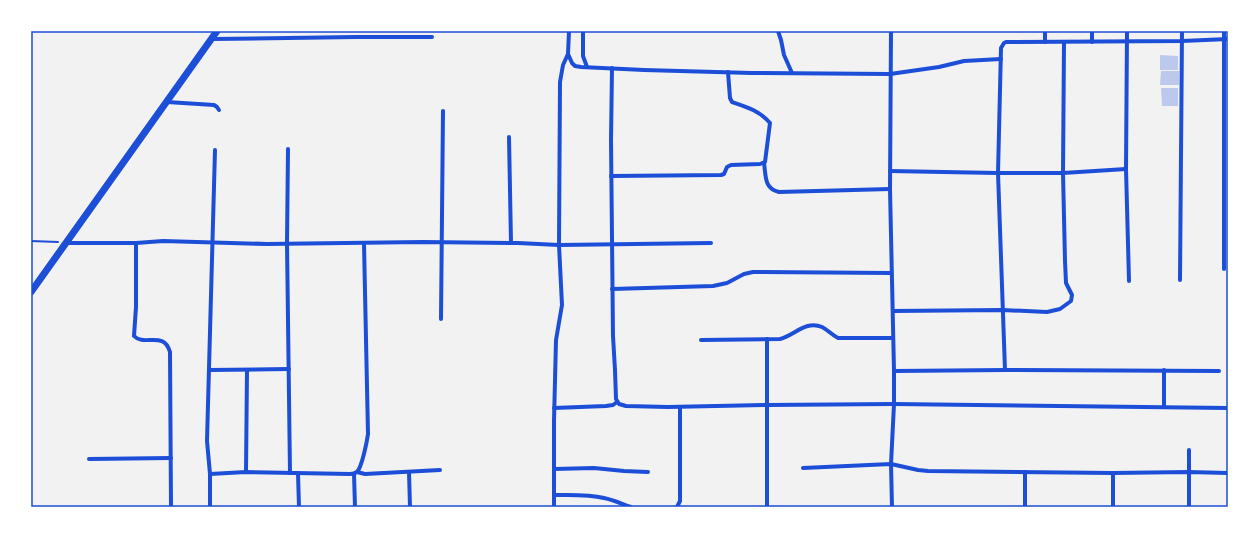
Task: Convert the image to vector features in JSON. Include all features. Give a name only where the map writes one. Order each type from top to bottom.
[{"type":"street","points":[[31,292],[217,31]]},
{"type":"street","points":[[356,31],[356,37]]},
{"type":"street","points":[[554,507],[556,340],[562,305],[559,245],[560,82],[563,65],[568,54],[569,31]]},
{"type":"street","points":[[583,31],[582,56],[587,67]]},
{"type":"street","points":[[778,31],[784,55],[792,73]]},
{"type":"street","points":[[891,31],[890,189],[894,372],[891,464],[892,507]]},
{"type":"street","points":[[1045,31],[1045,42]]},
{"type":"street","points":[[1092,31],[1092,42]]},
{"type":"street","points":[[1127,31],[1126,169],[1129,281]]},
{"type":"street","points":[[1180,280],[1182,31]]},
{"type":"street","points":[[1224,31],[1226,39],[1224,269]]},
{"type":"street","points":[[212,39],[432,37]]},
{"type":"street","points":[[1005,370],[998,173],[1001,48],[1004,43],[1182,41],[1226,39]]},
{"type":"street","points":[[893,311],[1002,310],[1047,312],[1060,309],[1071,301],[1072,295],[1066,283],[1064,261],[1064,42]]},
{"type":"street","points":[[568,54],[575,66],[792,73],[890,74],[939,67],[970,60],[1001,59]]},
{"type":"street","points":[[612,68],[611,176],[613,336],[615,394],[617,402],[622,405],[680,407],[894,404],[1228,408]]},
{"type":"street","points":[[728,72],[730,98],[732,102],[754,109],[770,123],[766,159],[764,163],[767,185],[770,190],[779,192],[890,189]]},
{"type":"street","points":[[166,102],[214,105],[219,110]]},
{"type":"street","points":[[441,318],[443,111]]},
{"type":"street","points":[[509,138],[511,243]]},
{"type":"street","points":[[288,149],[287,244],[290,473]]},
{"type":"street","points":[[210,507],[210,474],[207,441],[215,150]]},
{"type":"street","points":[[611,176],[721,175],[724,174],[727,167],[731,165],[764,163]]},
{"type":"street","points":[[890,171],[1063,173],[1126,169]]},
{"type":"street","points":[[67,243],[136,243],[163,241],[287,244],[441,242],[559,245],[711,243]]},
{"type":"street","points":[[136,243],[136,307],[134,336],[139,340],[159,340],[164,342],[169,348],[171,358],[171,507]]},
{"type":"street","points":[[355,507],[355,473],[359,468],[365,450],[368,434],[364,244]]},
{"type":"street","points":[[612,290],[713,286],[727,283],[744,274],[752,272],[891,273]]},
{"type":"street","points":[[701,340],[767,339],[786,337],[806,326],[813,325],[822,327],[838,338],[893,338]]},
{"type":"street","points":[[767,339],[767,507]]},
{"type":"street","points":[[209,370],[289,370]]},
{"type":"street","points":[[246,472],[247,370]]},
{"type":"street","points":[[894,372],[1005,370],[1219,371]]},
{"type":"street","points":[[1164,370],[1164,407]]},
{"type":"street","points":[[554,408],[606,406],[613,405],[617,402]]},
{"type":"street","points":[[677,507],[680,501],[680,407]]},
{"type":"street","points":[[1189,450],[1188,472],[1190,507]]},
{"type":"street","points":[[89,459],[171,458]]},
{"type":"street","points":[[803,468],[891,464],[922,471],[1228,473]]},
{"type":"street","points":[[554,469],[594,468],[648,472]]},
{"type":"street","points":[[210,474],[246,472],[365,474],[440,470]]},
{"type":"street","points":[[409,472],[410,507]]},
{"type":"street","points":[[1025,472],[1025,507]]},
{"type":"street","points":[[298,473],[299,507]]},
{"type":"street","points":[[1113,473],[1113,507]]},
{"type":"street","points":[[554,494],[602,497],[631,507]]},
{"type":"path","points":[[31,241],[67,243]]},
{"type":"building","points":[[1160,55],[1178,56],[1178,70],[1160,70]]},
{"type":"building","points":[[1161,71],[1179,71],[1179,85],[1160,85]]},
{"type":"building","points":[[1161,88],[1178,88],[1178,106],[1162,106]]}]
